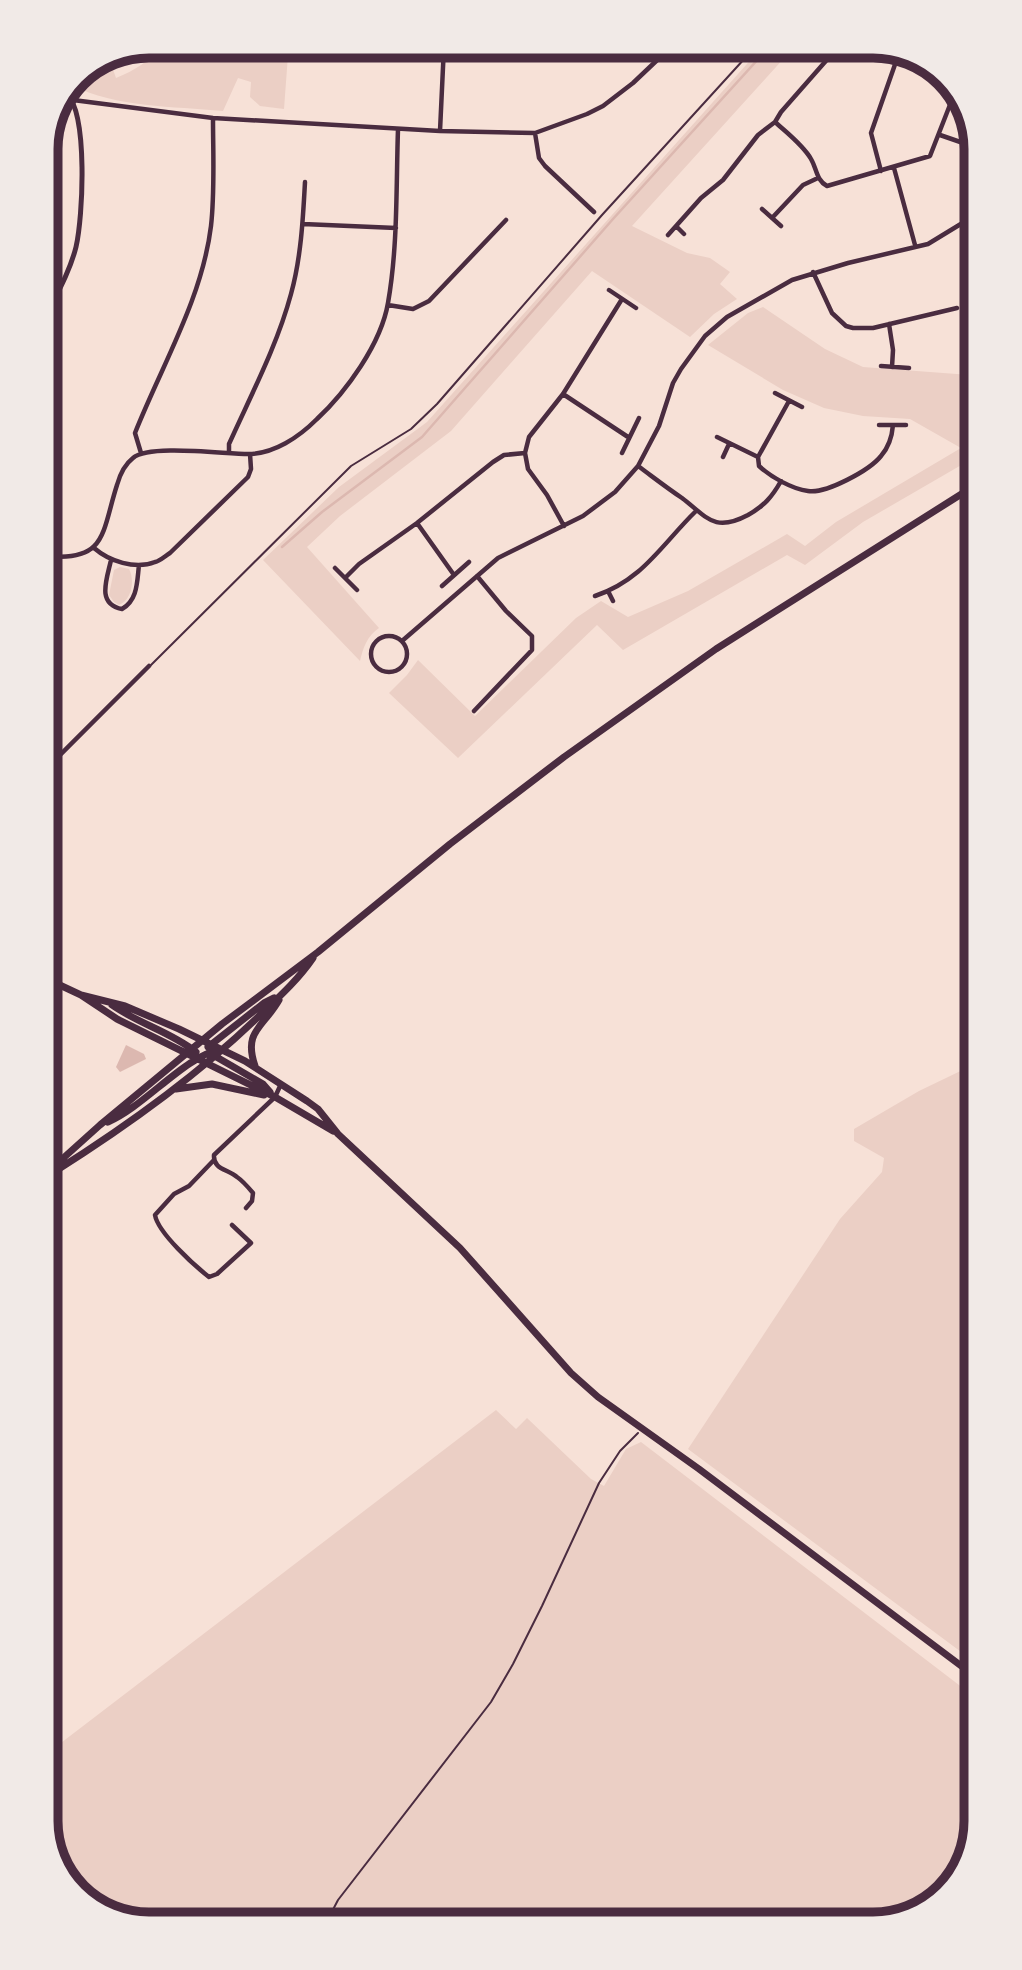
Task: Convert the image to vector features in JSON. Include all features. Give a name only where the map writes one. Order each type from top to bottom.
[{"type":"highway","points":[[58,984],[81,995],[117,1019],[195,1054],[209,1048],[318,952],[450,844],[564,757],[694,664],[860,555],[964,492]]},
{"type":"highway","points":[[222,1050],[303,973],[318,952]]},
{"type":"highway","points":[[58,1164],[100,1125],[195,1054],[209,1048],[264,1003],[282,993]]},
{"type":"highway","points":[[255,1067],[250,1043],[272,1013],[282,993]]},
{"type":"highway","points":[[81,995],[125,1006],[209,1048],[263,1084],[275,1097]]},
{"type":"highway","points":[[108,1002],[123,1013],[179,1040],[206,1063],[275,1097],[338,1133]]},
{"type":"highway","points":[[209,1048],[222,1050],[255,1067],[318,1109],[338,1133],[460,1248],[571,1373],[598,1397],[699,1469],[964,1669]]},
{"type":"highway","points":[[58,1167],[139,1117],[176,1088],[206,1063],[209,1048]]},
{"type":"highway","points":[[176,1088],[212,1084],[275,1097]]},
{"type":"street","points":[[440,131],[443,58]]},
{"type":"street","points":[[58,290],[70,264],[80,222],[81,152],[77,112],[73,100],[213,118],[440,131],[534,133],[554,128],[603,106],[659,58]]},
{"type":"street","points":[[667,235],[701,198],[723,180],[758,135],[775,122],[828,58]]},
{"type":"street","points":[[881,171],[872,133],[897,61]]},
{"type":"street","points":[[775,122],[813,161],[818,178],[827,186],[930,156],[951,102]]},
{"type":"street","points":[[141,453],[135,433],[178,336],[205,254],[211,225],[213,118]]},
{"type":"street","points":[[58,556],[86,554],[99,542],[122,470],[133,457],[141,453],[161,451],[250,454],[265,452],[287,443],[308,428],[339,398],[376,335],[388,305],[396,228],[398,129]]},
{"type":"street","points":[[534,133],[538,158],[594,212]]},
{"type":"street","points":[[940,135],[964,143]]},
{"type":"street","points":[[894,168],[915,245]]},
{"type":"street","points":[[772,218],[803,185],[818,178]]},
{"type":"street","points":[[229,453],[229,444],[267,363],[291,294],[303,224],[305,182]]},
{"type":"street","points":[[762,209],[781,226]]},
{"type":"street","points":[[388,305],[413,309],[429,301],[506,220]]},
{"type":"street","points":[[492,222],[499,228]]},
{"type":"street","points":[[402,641],[510,551],[564,527],[600,506],[615,492],[638,466],[659,426],[673,383],[687,359],[705,336],[739,309],[792,280],[915,245],[928,244],[964,222]]},
{"type":"street","points":[[303,224],[396,228]]},
{"type":"street","points":[[676,226],[684,234]]},
{"type":"street","points":[[813,272],[832,313],[846,326],[862,329],[957,308]]},
{"type":"street","points":[[609,290],[635,308]]},
{"type":"street","points":[[564,527],[551,501],[528,469],[525,453],[530,433],[550,413],[622,299]]},
{"type":"street","points":[[889,324],[893,350],[892,367]]},
{"type":"street","points":[[881,366],[909,368]]},
{"type":"street","points":[[775,393],[802,407]]},
{"type":"street","points":[[563,394],[628,437]]},
{"type":"street","points":[[789,401],[758,457],[759,466],[781,481],[807,491],[829,489],[879,458],[887,448],[893,425]]},
{"type":"street","points":[[622,453],[639,418]]},
{"type":"street","points":[[879,425],[906,425]]},
{"type":"street","points":[[717,437],[758,457]]},
{"type":"street","points":[[723,457],[729,444]]},
{"type":"street","points":[[345,578],[359,564],[417,523],[493,462],[504,455],[525,453]]},
{"type":"street","points":[[94,548],[111,560],[139,565],[156,562],[170,553],[248,477],[251,469],[250,454]]},
{"type":"street","points":[[638,466],[714,522],[739,520],[764,506],[781,481]]},
{"type":"street","points":[[595,596],[627,581],[654,559],[696,511]]},
{"type":"street","points":[[417,523],[454,575]]},
{"type":"street","points":[[111,560],[104,594],[108,603],[122,609],[134,597],[139,565]]},
{"type":"street","points":[[442,586],[469,562]]},
{"type":"street","points":[[335,568],[357,590]]},
{"type":"street","points":[[474,711],[532,650],[532,636],[506,611],[477,576]]},
{"type":"street","points":[[608,592],[613,601]]},
{"type":"street","points":[[390,636],[402,641],[408,654],[402,667],[389,673],[376,667],[371,654],[377,641],[390,636]]},
{"type":"street","points":[[58,757],[149,666]]},
{"type":"street","points":[[246,1208],[252,1202],[253,1193],[236,1176],[218,1167],[214,1155],[275,1097],[282,1083]]},
{"type":"street","points":[[214,1161],[189,1186],[174,1194],[155,1215],[156,1220],[161,1230],[209,1277],[217,1275],[251,1243],[232,1224]]},
{"type":"lane","points":[[149,666],[351,466],[411,429],[438,404],[602,215],[745,58]]},
{"type":"path","points":[[332,1912],[338,1900],[491,1702],[542,1606],[599,1483],[620,1451],[641,1429]]},
{"type":"shaded area","points":[[151,58],[288,58],[284,109],[260,106],[250,97],[251,82],[238,78],[223,111],[126,102],[80,89],[112,66],[116,78]]},
{"type":"shaded area","points":[[752,58],[784,58],[632,226],[687,253],[710,258],[730,272],[720,284],[737,299],[714,314],[690,337],[592,271],[451,431],[340,516],[307,547],[379,628],[366,643],[360,661],[263,560],[339,487],[427,422]]},
{"type":"shaded area","points":[[763,307],[825,349],[863,367],[964,375],[964,463],[863,522],[805,565],[787,555],[623,650],[597,625],[458,758],[389,693],[418,660],[475,716],[576,618],[601,601],[628,617],[688,591],[787,534],[805,546],[836,522],[961,448],[910,419],[863,416],[824,408],[783,390],[708,345],[748,313]]},
{"type":"shaded area","points":[[120,567],[129,569],[132,584],[127,599],[119,605],[109,595],[114,570]]},
{"type":"shaded area","points":[[126,1045],[144,1054],[146,1059],[120,1072],[116,1067]]},
{"type":"shaded area","points":[[964,1069],[964,1654],[688,1449],[840,1219],[882,1172],[884,1158],[854,1141],[854,1129],[919,1091]]},
{"type":"shaded area","points":[[496,1410],[516,1429],[527,1418],[591,1479],[604,1486],[626,1449],[641,1442],[964,1689],[963,1839],[955,1862],[938,1886],[919,1900],[891,1911],[131,1911],[93,1894],[76,1877],[65,1856],[59,1839],[58,1745]]},
{"type":"waterway","points":[[282,547],[322,512],[422,437],[613,219],[759,58]]}]
